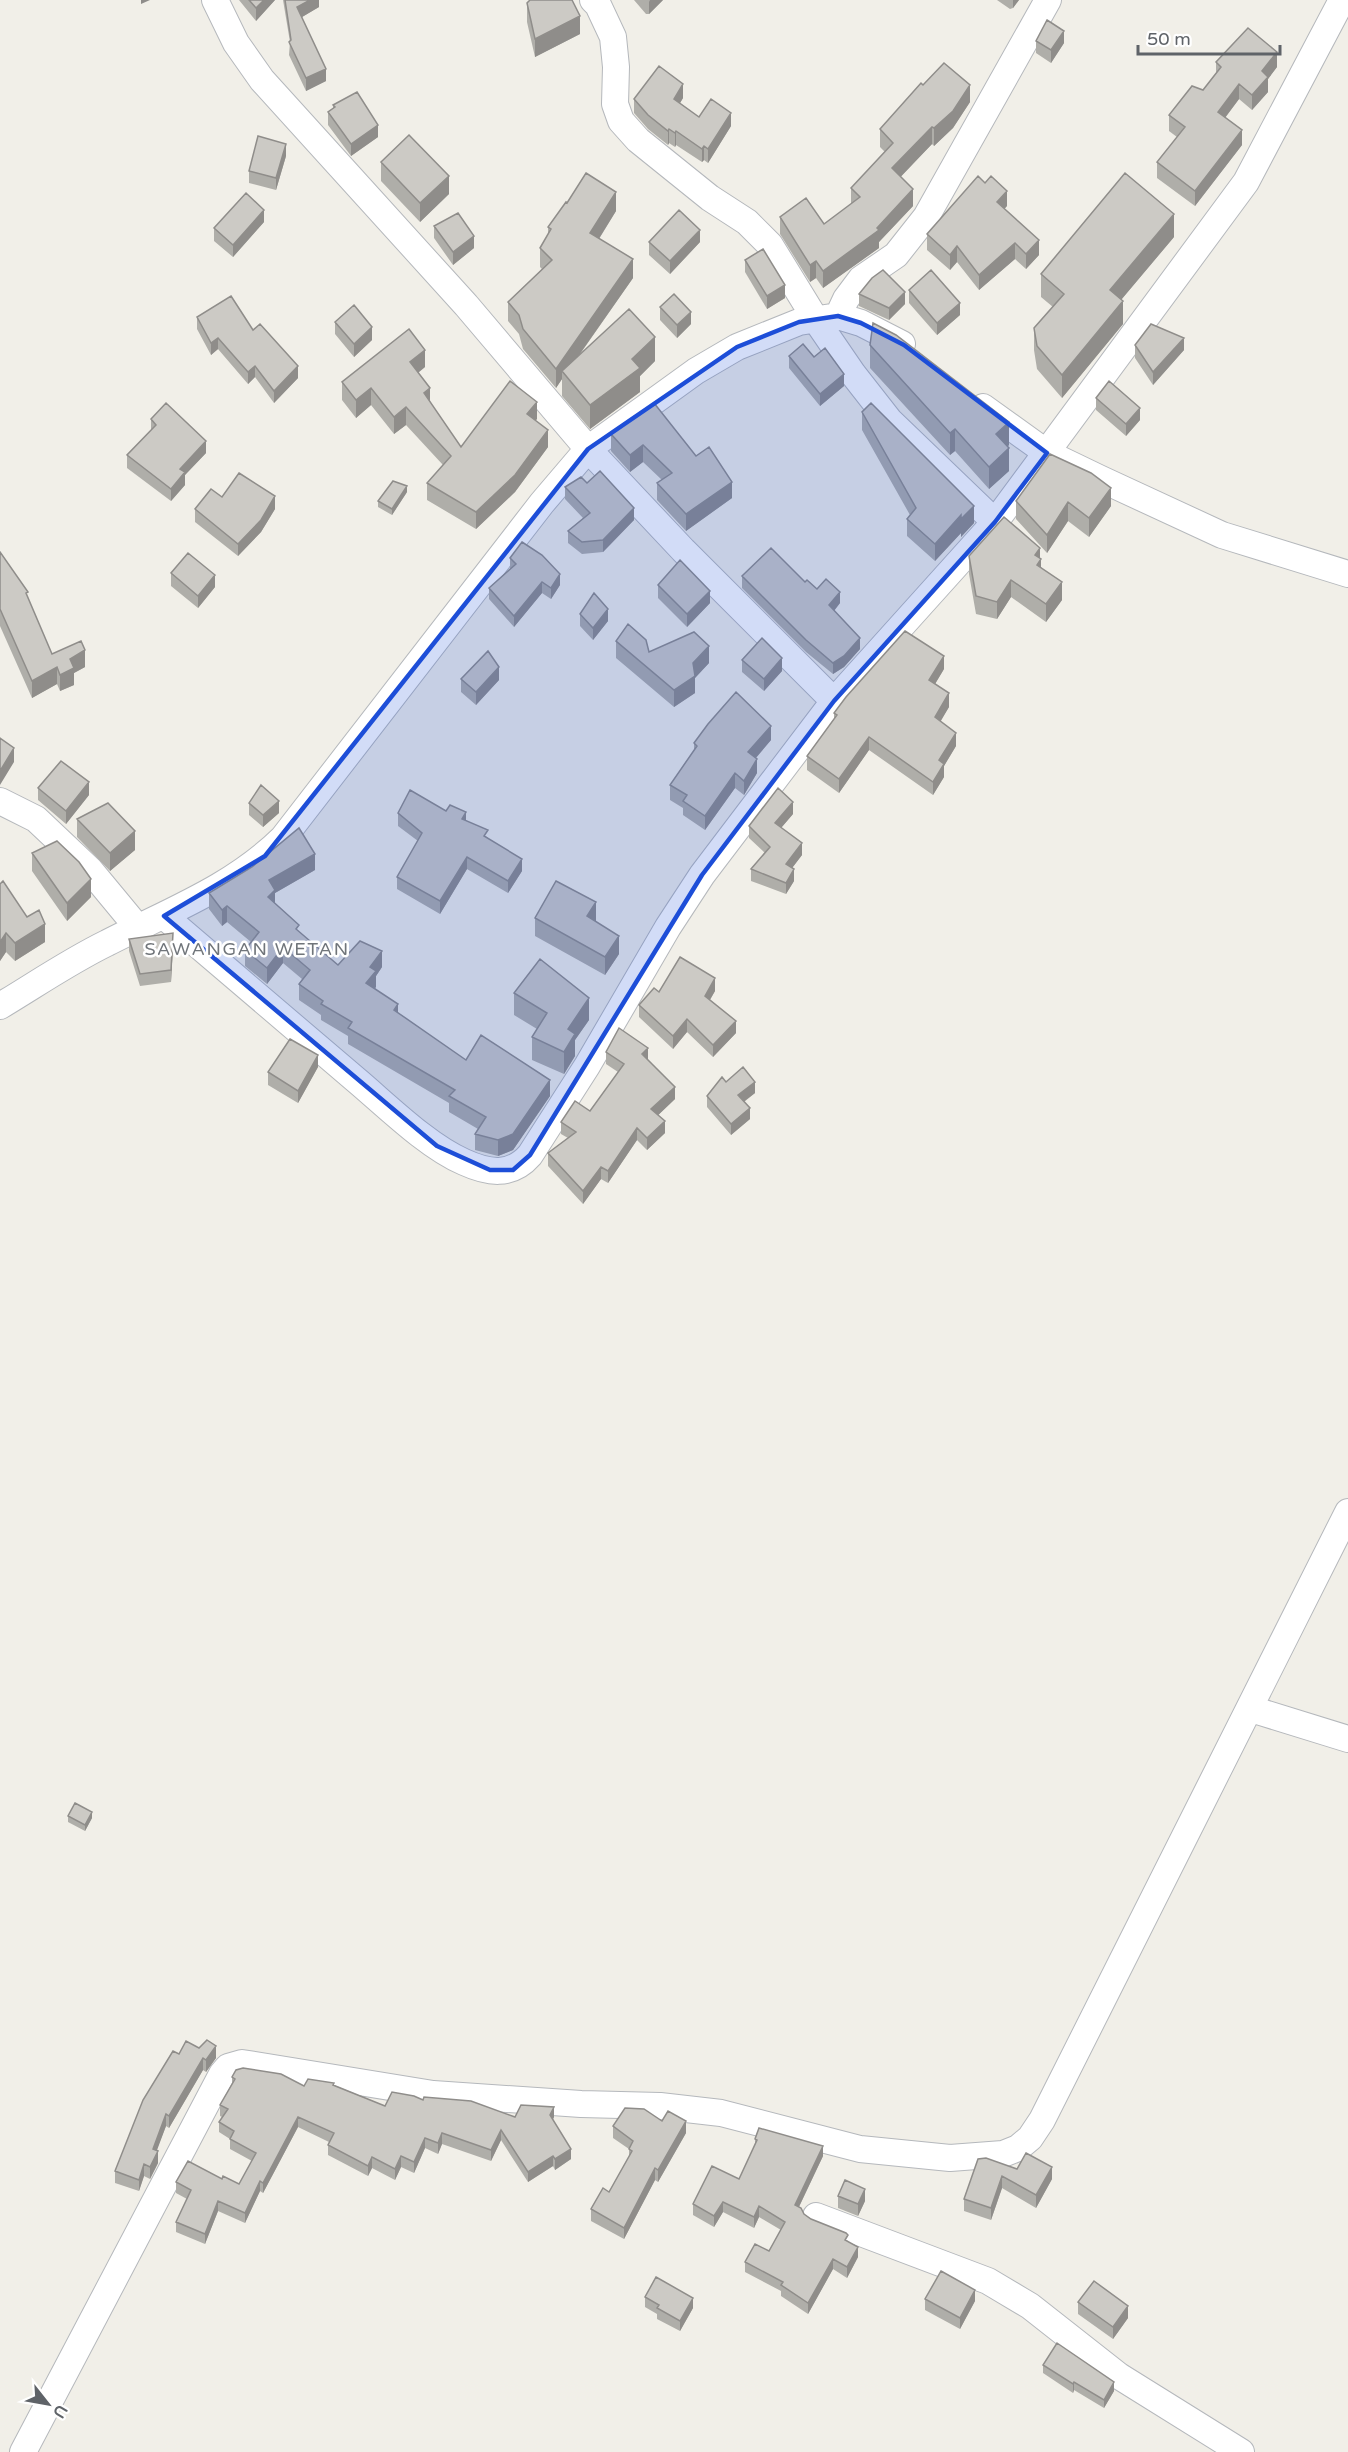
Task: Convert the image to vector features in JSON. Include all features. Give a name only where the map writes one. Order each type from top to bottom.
[{"type":"street","points":[[215,0],[236,44],[262,80],[435,269],[588,449],[683,550],[834,701]]},
{"type":"street","points":[[593,0],[598,5],[613,37],[616,67],[615,104],[621,122],[639,140],[710,198],[747,222],[770,245],[827,318],[853,375],[889,420],[995,522]]},
{"type":"street","points":[[827,318],[846,299],[861,279],[896,255],[926,217],[1048,0]]},
{"type":"street","points":[[164,916],[437,1146],[463,1162],[490,1170],[513,1170],[522,1164],[586,1066],[668,927],[702,875],[834,701],[995,522],[1246,182],[1342,0]]},
{"type":"street","points":[[0,1006],[106,943],[212,892],[265,856],[283,838],[542,503],[588,449],[696,371],[737,347],[799,322],[827,318],[878,331],[924,359]]},
{"type":"street","points":[[967,394],[1047,453],[1101,479],[1222,535],[1348,574]]},
{"type":"street","points":[[0,801],[36,819],[90,870],[138,928]]},
{"type":"street","points":[[22,2452],[222,2074],[233,2065],[242,2063],[433,2094],[581,2104],[660,2106],[721,2113],[860,2149],[950,2158],[1003,2154],[1018,2148],[1030,2138],[1042,2120],[1251,1709],[1348,1512]]},
{"type":"street","points":[[1251,1709],[1348,1739]]},
{"type":"street","points":[[816,2216],[988,2281],[1011,2294],[1119,2376],[1241,2452]]},
{"type":"highlighted area","points":[[838,316],[861,323],[904,345],[1047,453],[995,522],[834,701],[702,875],[530,1155],[513,1170],[490,1170],[437,1146],[164,916],[265,856],[588,449],[737,347],[799,322]]},
{"type":"building","points":[[249,0],[264,0],[256,8]]},
{"type":"building","points":[[285,0],[310,0],[297,7],[326,69],[306,78],[289,42],[291,40]]},
{"type":"building","points":[[530,0],[572,0],[580,16],[535,39],[527,3]]},
{"type":"building","points":[[1047,20],[1064,31],[1051,50],[1036,41]]},
{"type":"building","points":[[1248,28],[1277,52],[1262,71],[1268,77],[1252,95],[1239,84],[1218,112],[1242,130],[1195,191],[1157,162],[1185,127],[1169,115],[1192,86],[1203,90],[1221,67],[1216,62]]},
{"type":"building","points":[[944,63],[970,85],[953,111],[934,128],[932,127],[892,168],[913,189],[877,228],[879,230],[823,271],[816,261],[810,265],[780,217],[806,198],[824,224],[860,197],[851,188],[893,143],[880,129],[921,83],[923,85]]},
{"type":"building","points":[[659,66],[683,84],[674,99],[699,117],[711,99],[731,113],[708,149],[704,146],[702,149],[676,131],[675,133],[669,129],[668,131],[648,115],[634,99]]},
{"type":"building","points":[[357,92],[378,125],[351,144],[328,112],[335,107],[333,105]]},
{"type":"building","points":[[409,135],[449,176],[420,203],[381,162]]},
{"type":"building","points":[[258,136],[286,144],[276,178],[249,171]]},
{"type":"building","points":[[586,173],[616,192],[590,233],[633,259],[556,369],[523,329],[519,315],[508,302],[552,260],[540,248],[551,229],[548,227]]},
{"type":"building","points":[[1125,173],[1174,214],[1110,290],[1123,301],[1062,375],[1037,346],[1034,328],[1064,294],[1041,274]]},
{"type":"building","points":[[978,176],[985,183],[991,176],[1007,191],[997,202],[1039,240],[1026,254],[1015,243],[979,275],[957,246],[950,255],[927,234]]},
{"type":"building","points":[[246,193],[264,210],[233,245],[214,228]]},
{"type":"building","points":[[679,210],[700,230],[670,261],[649,242]]},
{"type":"building","points":[[458,213],[474,236],[453,252],[434,226]]},
{"type":"building","points":[[763,249],[785,285],[767,296],[745,260]]},
{"type":"building","points":[[883,270],[905,292],[889,308],[859,294],[872,278]]},
{"type":"building","points":[[931,270],[960,303],[937,323],[909,290]]},
{"type":"building","points":[[674,294],[691,312],[677,325],[660,307]]},
{"type":"building","points":[[231,296],[253,330],[260,324],[298,366],[274,391],[255,366],[248,372],[218,338],[211,343],[197,317]]},
{"type":"building","points":[[354,305],[372,327],[354,344],[335,322]]},
{"type":"building","points":[[629,309],[655,337],[632,359],[640,368],[590,405],[562,371]]},
{"type":"building","points":[[873,323],[896,335],[1009,422],[996,434],[1009,448],[989,467],[955,429],[950,433],[870,345]]},
{"type":"building","points":[[1151,324],[1184,338],[1153,372],[1135,345]]},
{"type":"building","points":[[409,329],[425,350],[410,362],[430,388],[424,393],[461,447],[510,381],[537,402],[527,414],[548,430],[515,475],[476,512],[427,483],[451,456],[406,407],[394,417],[371,388],[356,400],[342,382]]},
{"type":"building","points":[[803,344],[814,357],[825,348],[844,374],[820,394],[789,356]]},
{"type":"building","points":[[1109,381],[1140,408],[1126,424],[1096,398]]},
{"type":"building","points":[[166,403],[206,441],[180,469],[185,472],[171,489],[127,455],[156,425],[151,419]]},
{"type":"building","points":[[654,403],[696,456],[709,447],[732,482],[686,514],[657,483],[672,473],[643,445],[630,455],[611,434]]},
{"type":"building","points":[[871,403],[974,506],[961,519],[961,515],[935,544],[907,519],[916,508],[862,412]]},
{"type":"building","points":[[1050,454],[1091,473],[1111,488],[1089,518],[1068,502],[1047,535],[1016,501]]},
{"type":"building","points":[[600,471],[634,508],[603,540],[582,542],[568,531],[590,513],[565,487],[581,477],[587,483]]},
{"type":"building","points":[[239,473],[275,496],[261,520],[238,544],[195,509],[211,489],[222,497]]},
{"type":"building","points":[[393,481],[407,486],[392,509],[378,501]]},
{"type":"building","points":[[1004,517],[1040,548],[1035,555],[1041,559],[1037,565],[1062,582],[1046,604],[1011,580],[997,602],[976,596],[969,556]]},
{"type":"building","points":[[522,542],[542,555],[560,574],[551,588],[542,582],[514,616],[489,588],[516,564],[510,558]]},
{"type":"building","points":[[771,548],[805,582],[807,580],[817,589],[826,579],[840,592],[829,605],[860,638],[844,656],[833,663],[806,640],[742,576]]},
{"type":"building","points":[[0,552],[28,592],[26,593],[52,654],[81,641],[85,650],[70,659],[74,668],[60,675],[57,667],[32,681],[0,609]]},
{"type":"building","points":[[188,553],[215,575],[198,596],[171,573]]},
{"type":"building","points":[[680,560],[710,591],[687,614],[658,585]]},
{"type":"building","points":[[594,593],[608,609],[593,628],[580,614]]},
{"type":"building","points":[[628,624],[646,640],[649,652],[694,632],[709,646],[693,663],[695,676],[674,690],[616,641]]},
{"type":"building","points":[[905,631],[944,656],[929,680],[949,693],[935,717],[956,733],[939,760],[944,764],[933,782],[869,737],[839,779],[807,756],[837,715],[834,713],[846,697]]},
{"type":"building","points":[[762,638],[782,658],[764,679],[742,660]]},
{"type":"building","points":[[488,651],[499,667],[476,692],[461,679]]},
{"type":"building","points":[[736,692],[771,726],[748,752],[757,759],[744,781],[735,773],[705,816],[683,801],[687,795],[670,785],[697,746],[694,743]]},
{"type":"building","points":[[0,738],[14,748],[0,771]]},
{"type":"building","points":[[61,761],[89,782],[66,811],[38,788]]},
{"type":"building","points":[[261,785],[279,801],[263,815],[249,803]]},
{"type":"building","points":[[778,788],[793,802],[775,823],[802,843],[786,864],[794,869],[786,883],[751,869],[770,847],[749,826]]},
{"type":"building","points":[[410,790],[446,811],[450,805],[466,812],[462,819],[488,830],[484,836],[522,859],[508,881],[467,857],[440,901],[397,877],[422,833],[398,813]]},
{"type":"building","points":[[108,803],[135,831],[110,853],[77,819]]},
{"type":"building","points":[[299,828],[315,854],[269,880],[275,890],[268,897],[299,925],[296,929],[338,965],[360,941],[382,951],[370,967],[376,971],[366,983],[398,1004],[394,1010],[466,1060],[481,1035],[550,1080],[513,1134],[498,1140],[475,1134],[486,1117],[449,1096],[455,1090],[348,1028],[352,1022],[321,1004],[323,1001],[299,984],[310,970],[283,947],[267,968],[245,950],[259,932],[227,906],[222,910],[209,893],[252,867]]},
{"type":"building","points":[[57,841],[79,862],[91,879],[67,903],[32,853]]},
{"type":"building","points":[[3,881],[27,917],[39,910],[45,924],[15,943],[6,933],[0,942],[0,884]]},
{"type":"building","points":[[556,881],[596,902],[587,916],[619,936],[605,957],[535,918]]},
{"type":"building","points":[[173,933],[171,970],[140,974],[129,939]]},
{"type":"building","points":[[680,957],[715,978],[705,996],[736,1021],[713,1045],[687,1019],[673,1036],[639,1005],[654,988],[659,992]]},
{"type":"building","points":[[540,959],[589,998],[568,1029],[575,1034],[564,1052],[532,1037],[547,1013],[514,993]]},
{"type":"building","points":[[619,1028],[648,1048],[642,1054],[675,1087],[651,1109],[665,1121],[647,1138],[637,1128],[608,1171],[601,1167],[583,1191],[548,1153],[576,1132],[561,1122],[575,1101],[590,1111],[624,1064],[606,1052]]},
{"type":"building","points":[[290,1039],[318,1055],[298,1091],[268,1072]]},
{"type":"building","points":[[743,1067],[755,1082],[738,1095],[750,1108],[731,1124],[707,1096],[722,1077],[726,1082]]},
{"type":"building","points":[[75,1803],[92,1812],[85,1825],[68,1816]]},
{"type":"building","points":[[207,2040],[216,2046],[206,2060],[203,2058],[169,2116],[166,2114],[153,2149],[158,2151],[150,2167],[144,2164],[139,2180],[115,2171],[143,2100],[173,2051],[179,2054],[186,2041],[199,2048]]},
{"type":"building","points":[[243,2068],[281,2074],[304,2086],[308,2079],[334,2083],[333,2085],[385,2106],[392,2092],[423,2100],[424,2097],[471,2101],[515,2117],[521,2105],[554,2107],[550,2115],[571,2149],[555,2159],[553,2156],[528,2172],[501,2130],[491,2150],[442,2133],[438,2143],[425,2138],[414,2162],[401,2156],[395,2169],[372,2157],[368,2166],[328,2145],[334,2133],[298,2117],[263,2183],[260,2181],[245,2213],[218,2201],[205,2234],[176,2222],[191,2190],[176,2182],[188,2161],[222,2179],[223,2176],[239,2184],[256,2153],[230,2139],[234,2131],[219,2122],[228,2109],[220,2105],[235,2079],[232,2077],[236,2070]]},
{"type":"building","points":[[625,2108],[644,2109],[662,2121],[668,2111],[686,2121],[658,2170],[655,2168],[624,2228],[591,2209],[603,2188],[609,2192],[632,2151],[629,2149],[633,2141],[613,2126]]},
{"type":"building","points":[[759,2128],[823,2146],[795,2205],[811,2219],[846,2233],[848,2235],[845,2240],[858,2247],[847,2267],[833,2259],[808,2303],[781,2285],[783,2282],[745,2262],[755,2244],[769,2251],[785,2222],[759,2206],[754,2217],[723,2202],[714,2216],[693,2204],[712,2166],[739,2179],[757,2140],[755,2139]]},
{"type":"building","points":[[1026,2153],[1052,2167],[1036,2195],[1002,2176],[991,2208],[964,2199],[978,2159],[986,2158],[1017,2169]]},
{"type":"building","points":[[845,2180],[865,2189],[858,2204],[838,2196]]},
{"type":"building","points":[[941,2271],[975,2290],[960,2318],[925,2299]]},
{"type":"building","points":[[656,2277],[693,2298],[680,2321],[657,2308],[659,2305],[645,2297]]},
{"type":"building","points":[[1094,2281],[1128,2306],[1113,2327],[1078,2302]]},
{"type":"building","points":[[1057,2343],[1114,2382],[1104,2400],[1043,2365]]},
{"type":"district","name":"SAWANGAN WETAN","points":[[247,949]]}]
